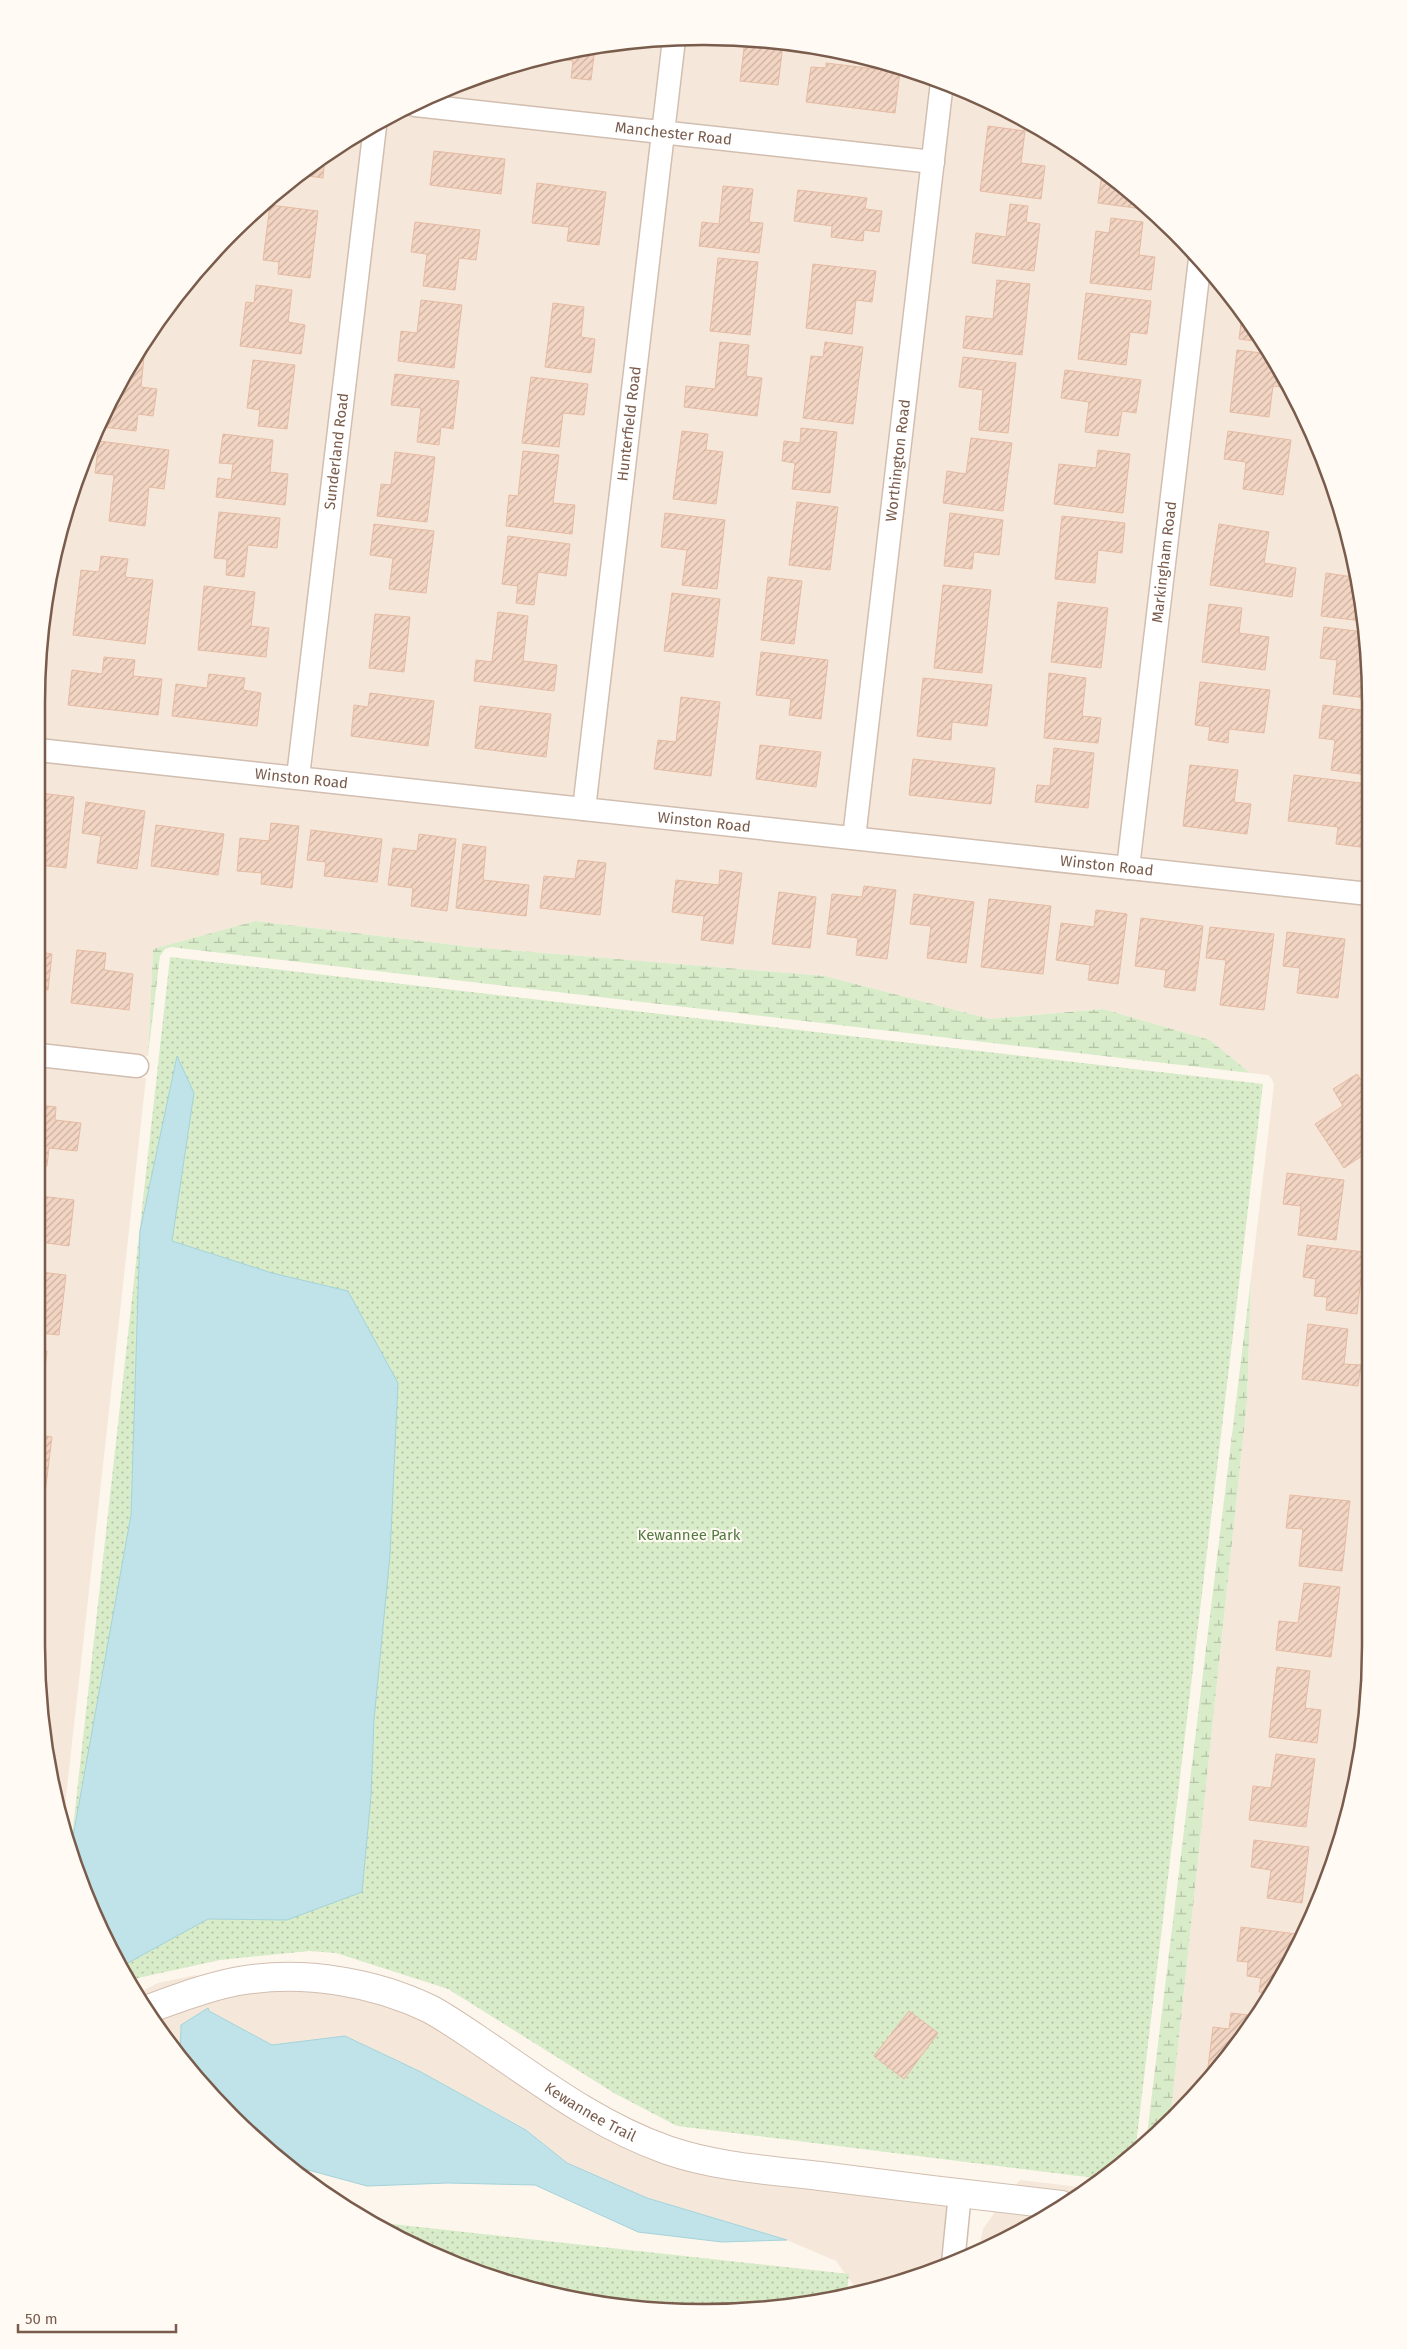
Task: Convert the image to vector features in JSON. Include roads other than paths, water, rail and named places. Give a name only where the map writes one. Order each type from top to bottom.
[{"type":"street","name":"Hunterfield Road","points":[[584,809],[673,46]]},
{"type":"street","name":"Worthington Road","points":[[854,838],[941,90]]},
{"type":"street","name":"Manchester Road","points":[[427,106],[933,162]]},
{"type":"street","name":"Sunderland Road","points":[[298,777],[374,133]]},
{"type":"street","name":"Markingham Road","points":[[1128,868],[1199,269]]},
{"type":"street","name":"Winston Road","points":[[45,751],[1362,893]]},
{"type":"street","points":[[45,1056],[137,1066]]},
{"type":"street","name":"Kewannee Trail","points":[[153,2007],[217,1986],[274,1977],[318,1978],[357,1984],[402,1997],[431,2010],[576,2106],[632,2136],[669,2150],[738,2166],[1052,2204]]},
{"type":"street","points":[[954,2254],[960,2193]]},
{"type":"water","points":[[177,1056],[194,1093],[172,1241],[272,1273],[348,1291],[398,1383],[390,1555],[374,1720],[371,1796],[362,1892],[287,1920],[208,1919],[127,1963],[95,1897],[73,1836],[131,1515],[140,1231]]},
{"type":"water","points":[[208,2008],[209,2011],[272,2045],[345,2036],[421,2072],[526,2130],[567,2163],[647,2198],[787,2240],[722,2242],[638,2232],[535,2185],[448,2183],[367,2186],[304,2169],[269,2141],[208,2080],[180,2045],[181,2025]]},
{"type":"park label","name":"Kewannee Park","points":[[689,1535]]}]
